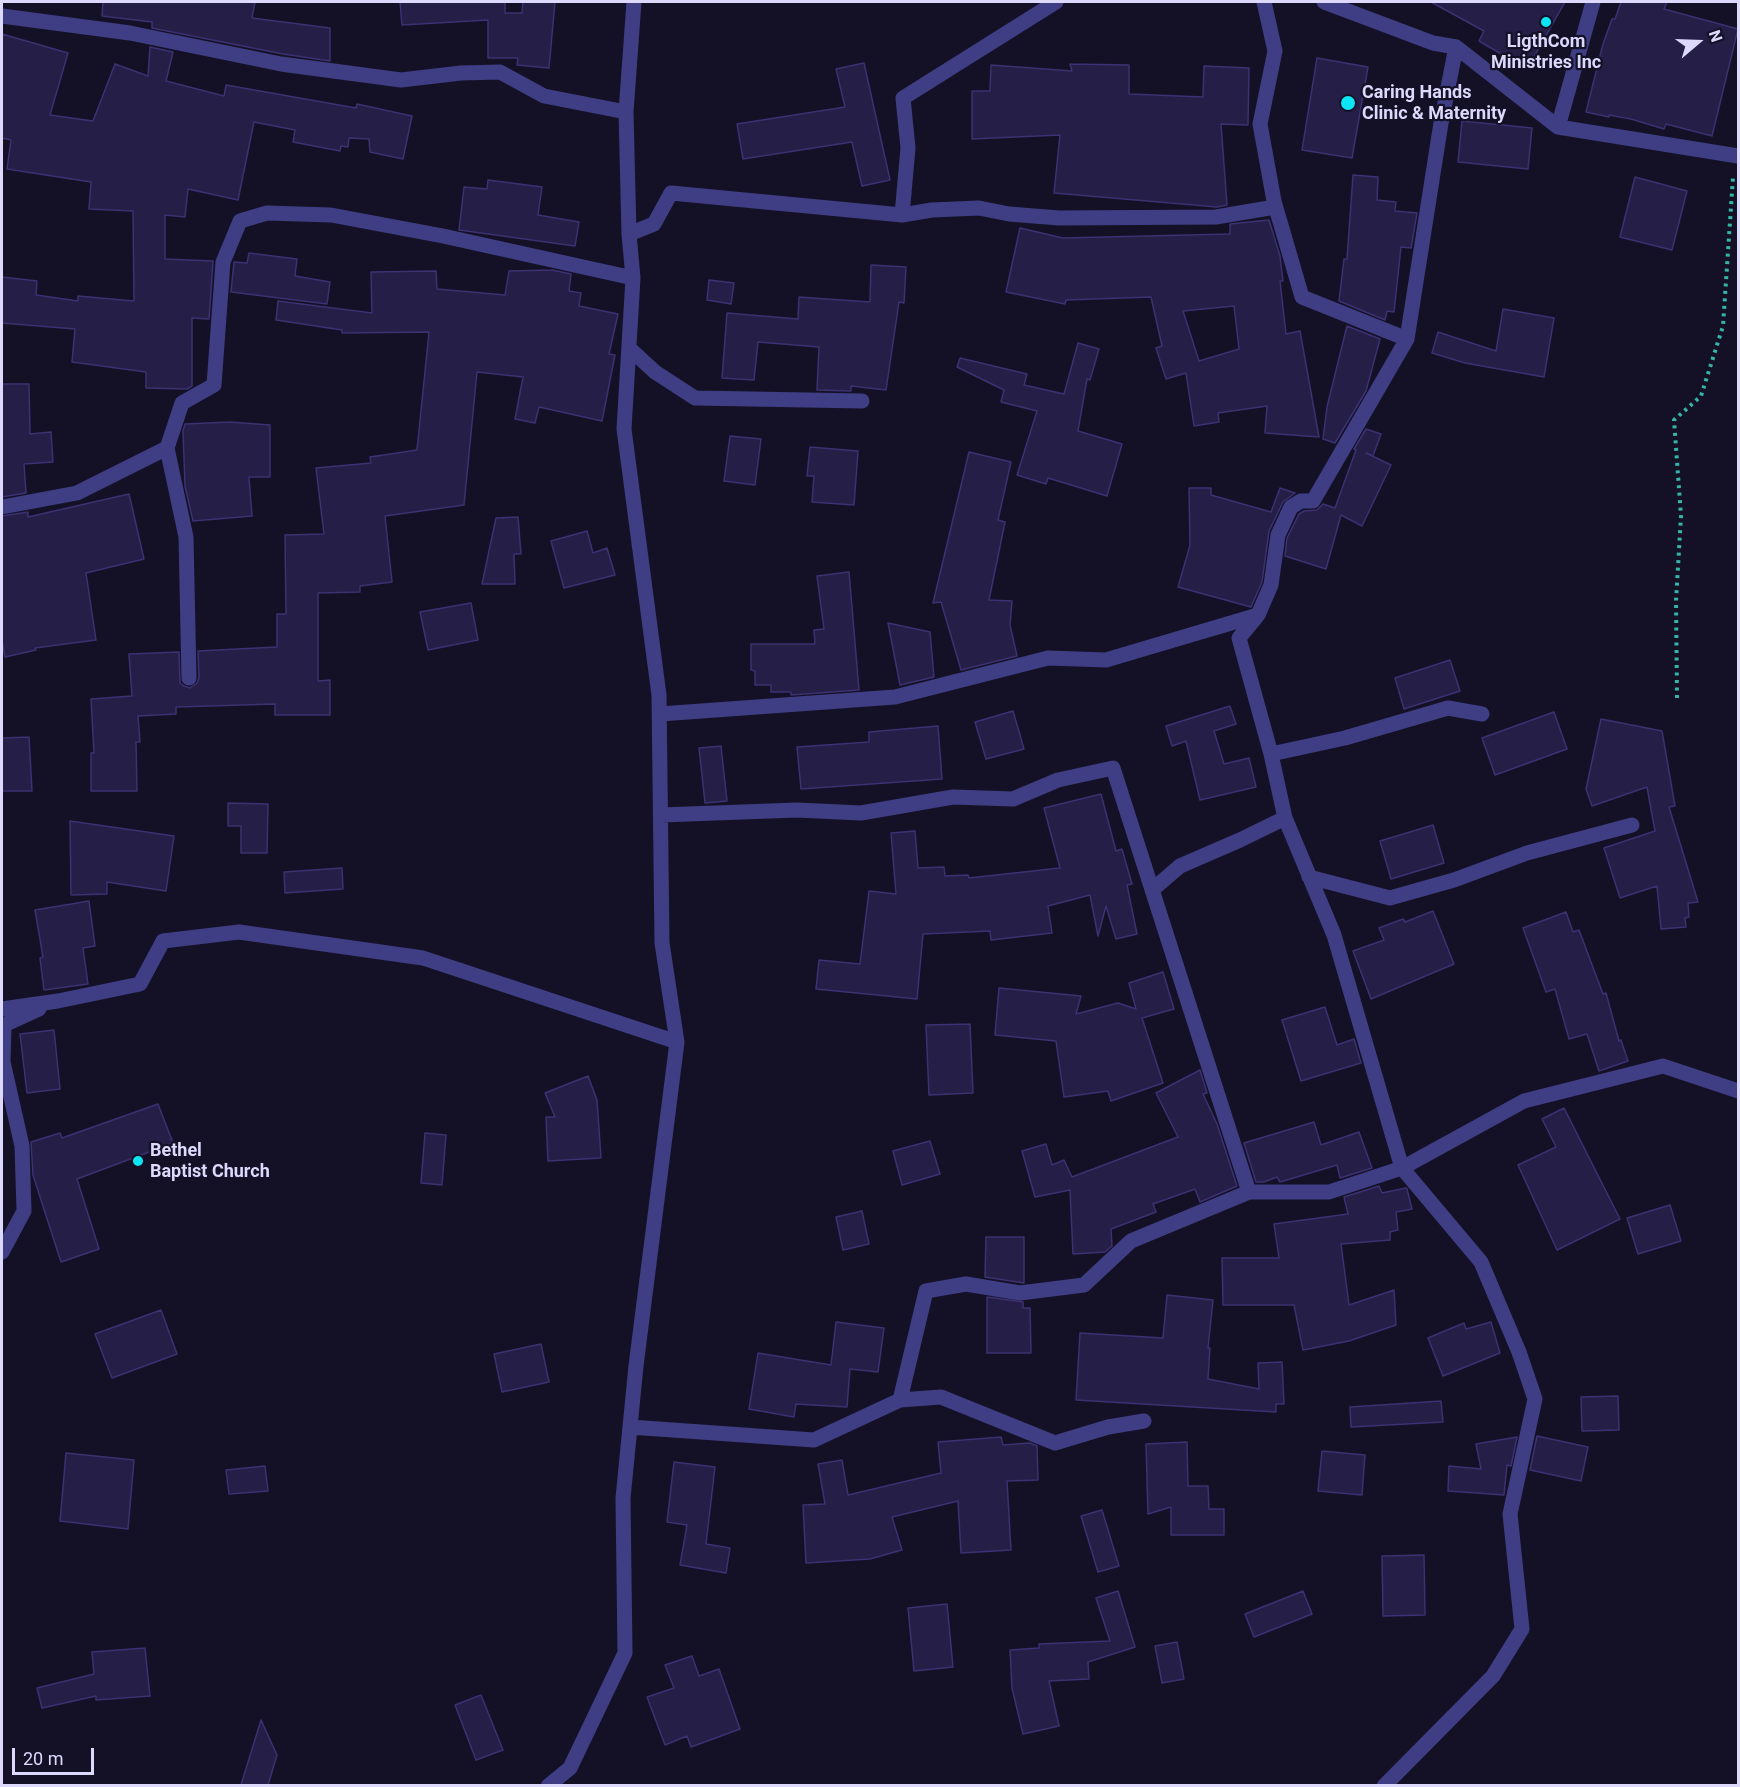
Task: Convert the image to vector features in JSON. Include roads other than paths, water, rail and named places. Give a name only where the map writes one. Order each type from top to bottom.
[{"type":"street","points":[[548,1785],[570,1768],[626,1653],[623,1498],[636,1366],[677,1042],[663,943],[659,694],[624,429],[633,278],[629,234],[626,112],[634,2]]},
{"type":"street","points":[[902,215],[908,148],[903,98],[1056,2]]},
{"type":"street","points":[[1264,2],[1275,51],[1260,124],[1275,207],[1302,297],[1407,339]]},
{"type":"street","points":[[1324,2],[1433,43],[1456,47],[1558,127],[1737,152]]},
{"type":"street","points":[[1558,127],[1593,2]]},
{"type":"street","points":[[2,16],[130,33],[281,64],[400,80],[461,73],[500,72],[544,96],[626,112]]},
{"type":"street","points":[[1384,1785],[1493,1676],[1521,1629],[1510,1514],[1535,1399],[1519,1352],[1481,1262],[1402,1168],[1334,935],[1285,818],[1271,754],[1239,638],[1258,615],[1271,585],[1278,535],[1291,507],[1301,501],[1313,501],[1407,339],[1441,123],[1456,47]]},
{"type":"street","points":[[629,234],[654,224],[671,193],[902,215],[932,210],[979,208],[1059,218],[1216,217],[1275,207]]},
{"type":"street","points":[[189,678],[186,537],[167,448],[182,403],[214,385],[223,262],[240,221],[267,213],[331,215],[442,236],[633,278]]},
{"type":"street","points":[[629,348],[655,372],[695,398],[862,401]]},
{"type":"street","points":[[2,507],[77,493],[167,448]]},
{"type":"street","points":[[660,714],[895,697],[1048,658],[1106,660],[1258,615]]},
{"type":"street","points":[[1271,754],[1345,738],[1448,708],[1482,714]]},
{"type":"street","points":[[661,815],[797,810],[861,813],[953,797],[1013,799],[1058,780],[1113,768],[1249,1192]]},
{"type":"street","points":[[1152,890],[1180,866],[1285,818]]},
{"type":"street","points":[[1309,877],[1390,898],[1454,880],[1527,853],[1632,825]]},
{"type":"street","points":[[2,1009],[58,1001],[140,984],[164,941],[239,932],[423,958],[677,1042]]},
{"type":"street","points":[[2,1252],[24,1211],[22,1146],[3,1062],[4,1025],[58,1001]]},
{"type":"street","points":[[900,1400],[926,1291],[966,1284],[1020,1293],[1084,1285],[1131,1241],[1249,1192],[1329,1192],[1402,1168],[1524,1101],[1663,1066],[1738,1091]]},
{"type":"street","points":[[630,1427],[814,1440],[900,1400],[941,1397],[1055,1443],[1108,1426],[1144,1420]]},
{"type":"place","name":"LigthCom Ministries Inc","points":[[1546,22]]},
{"type":"place","name":"Caring Hands Clinic & Maternity","points":[[1348,103]]},
{"type":"place","name":"Bethel Baptist Church","points":[[138,1161]]}]
